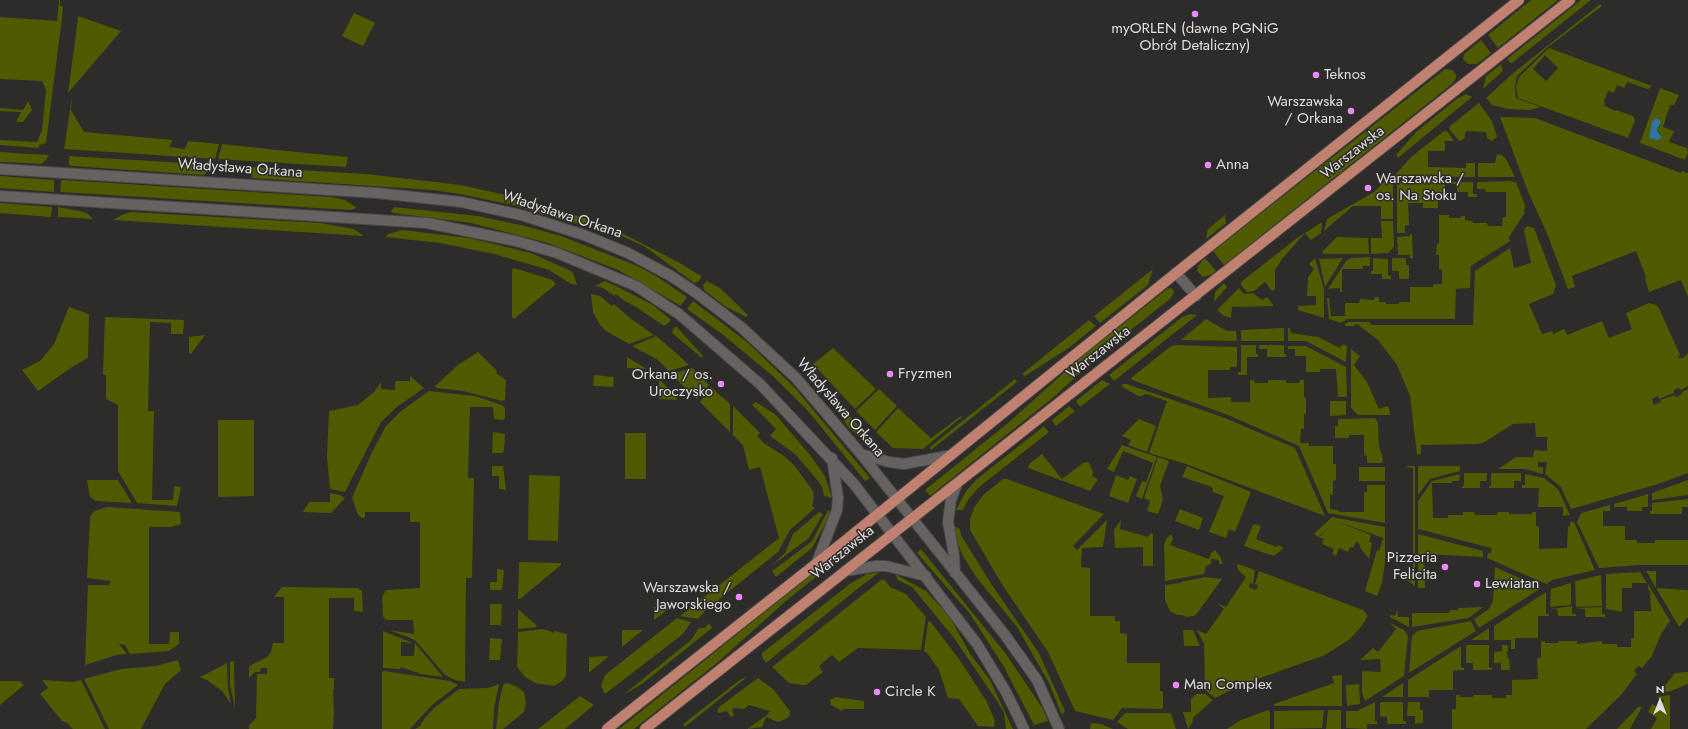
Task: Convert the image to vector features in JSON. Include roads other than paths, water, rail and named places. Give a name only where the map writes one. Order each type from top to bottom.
[{"type":"main road","name":"Warszawska","points":[[607,729],[818,562],[1176,272],[1519,0]]},
{"type":"main road","name":"Warszawska","points":[[645,729],[1570,0]]},
{"type":"street","name":"Władysława Orkana","points":[[0,169],[426,197],[461,202],[521,215],[584,235],[628,253],[671,276],[741,327],[796,378],[861,454],[954,573],[996,623],[1026,664],[1044,694],[1059,729]]},
{"type":"street","points":[[0,196],[427,223],[516,241],[557,253],[636,286],[679,314],[760,384],[832,458],[878,513],[892,534],[926,576],[992,667],[1024,729]]},
{"type":"street","points":[[1176,272],[1196,296]]},
{"type":"street","points":[[861,454],[889,462],[904,464],[947,456]]},
{"type":"street","points":[[818,562],[837,510],[838,498],[832,458]]},
{"type":"street","points":[[954,573],[954,555],[948,522],[951,500],[957,484]]},
{"type":"street","points":[[845,571],[881,566],[926,576]]},
{"type":"water","points":[[1656,118],[1660,120],[1657,130],[1662,138],[1657,140],[1649,138],[1652,122]]},
{"type":"place","name":"myORLEN (dawne PGNiG Obrót Detaliczny)","points":[[1195,14]]},
{"type":"place","name":"Teknos","points":[[1316,75]]},
{"type":"place","name":"Warszawska / Orkana","points":[[1351,111]]},
{"type":"place","name":"Anna","points":[[1208,165]]},
{"type":"place","name":"Warszawska / os. Na Stoku","points":[[1368,188]]},
{"type":"place","name":"Fryzmen","points":[[890,374]]},
{"type":"place","name":"Orkana / os. Uroczysko","points":[[721,384]]},
{"type":"place","name":"Pizzeria Felicita","points":[[1445,567]]},
{"type":"place","name":"Lewiatan","points":[[1477,584]]},
{"type":"place","name":"Warszawska / Jaworskiego","points":[[739,597]]},
{"type":"place","name":"Man Complex","points":[[1176,685]]},
{"type":"place","name":"Circle K","points":[[877,692]]}]
